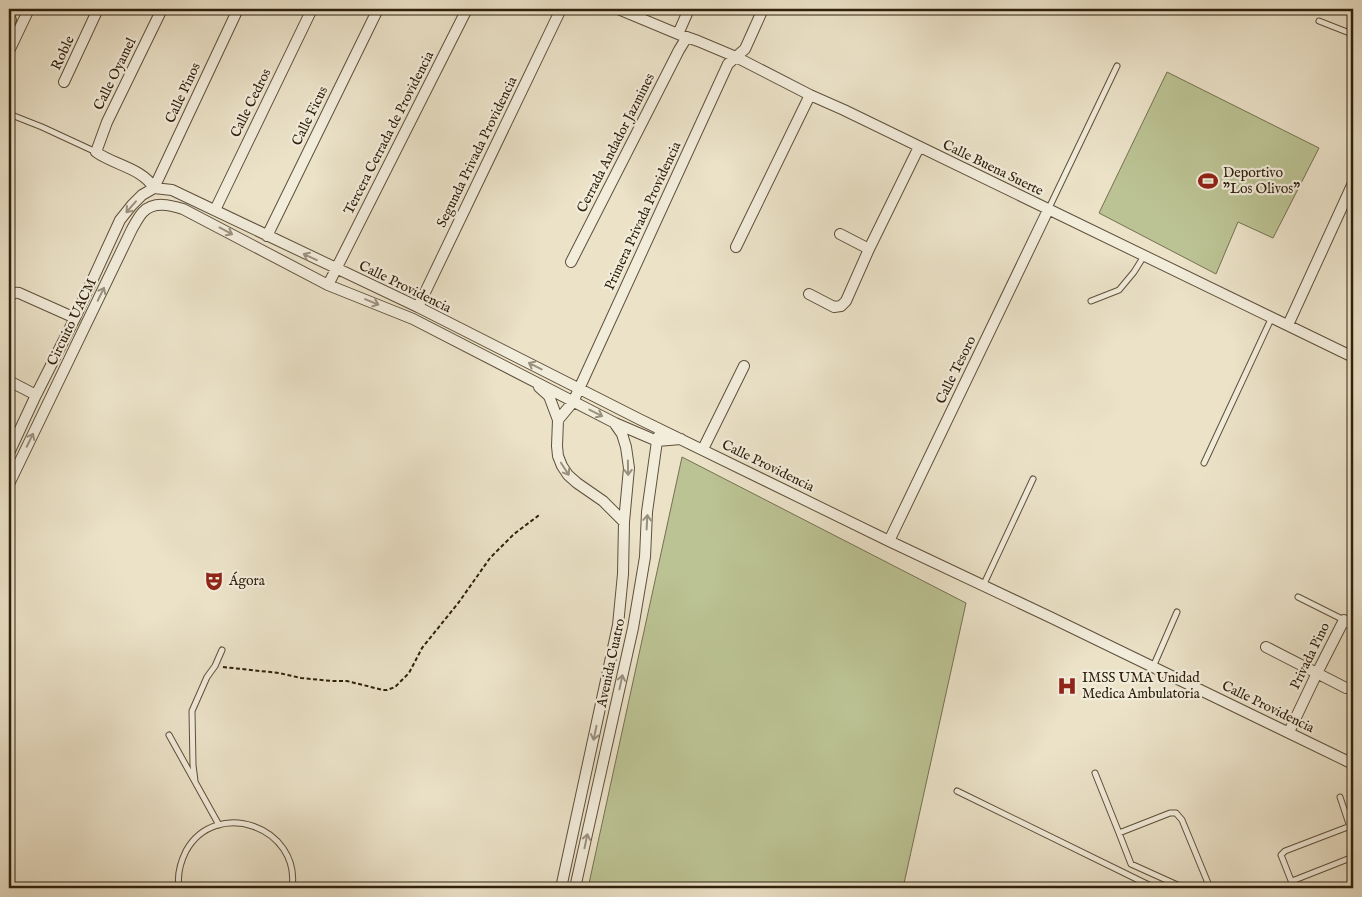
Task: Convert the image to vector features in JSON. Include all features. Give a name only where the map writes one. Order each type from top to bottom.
[{"type":"street","points":[[9,51],[29,9]]},
{"type":"street","name":"Roble","points":[[64,82],[98,9]]},
{"type":"street","name":"Calle Oyamel","points":[[96,152],[107,122],[162,9]]},
{"type":"street","name":"Calle Pinos","points":[[154,188],[238,9]]},
{"type":"street","name":"Calle Cedros","points":[[214,210],[312,9]]},
{"type":"street","name":"Calle Ficus","points":[[267,236],[378,9]]},
{"type":"street","name":"Tercera Cerrada de Providencia","points":[[328,285],[467,9]]},
{"type":"street","name":"Segunda Privada Providencia","points":[[418,307],[561,9]]},
{"type":"street","name":"Calle Buena Suerte","points":[[618,9],[736,57],[810,95],[1353,357]]},
{"type":"street","name":"Cerrada Andador Jazmines","points":[[571,262],[675,58],[689,9]]},
{"type":"street","name":"Primera Privada Providencia","points":[[558,420],[573,402],[728,64],[745,49],[763,9]]},
{"type":"street","points":[[736,247],[810,95]]},
{"type":"street","points":[[809,294],[834,307],[841,306],[846,301],[919,147]]},
{"type":"street","points":[[9,453],[120,220],[142,195],[154,188],[142,175],[96,152]]},
{"type":"street","points":[[1288,325],[1353,183]]},
{"type":"street","name":"Calle Providencia","points":[[154,188],[172,190],[418,307],[889,541],[1353,764]]},
{"type":"street","name":"Circuito UACM","points":[[9,484],[132,229],[143,212],[154,205],[168,204],[183,209]]},
{"type":"street","name":"Calle Providencia","points":[[183,209],[328,285],[413,319],[614,423],[657,442]]},
{"type":"street","name":"Calle Tesoro","points":[[889,541],[1048,210]]},
{"type":"street","points":[[840,234],[869,249]]},
{"type":"street","points":[[9,299],[10,295],[15,292],[19,293],[74,318]]},
{"type":"street","points":[[702,449],[744,366]]},
{"type":"street","points":[[531,379],[549,396],[558,420],[557,446],[562,466],[568,475],[603,501],[624,522]]},
{"type":"street","points":[[9,381],[36,395]]},
{"type":"street","name":"Avenida Cuatro","points":[[561,888],[618,625],[629,468],[622,434],[614,423]]},
{"type":"street","name":"Avenida Cuatro","points":[[575,888],[633,628],[645,557],[648,512],[657,442],[662,429]]},
{"type":"street","points":[[657,442],[682,439]]},
{"type":"street","name":"Privada Pino","points":[[1289,732],[1317,673],[1348,622]]},
{"type":"street","points":[[1266,647],[1346,688]]},
{"type":"street","points":[[568,860],[581,863]]},
{"type":"lane","points":[[1319,21],[1347,32],[1353,29]]},
{"type":"lane","points":[[1048,210],[1118,66]]},
{"type":"lane","points":[[9,114],[96,152]]},
{"type":"lane","points":[[1091,301],[1118,290],[1134,272],[1144,256]]},
{"type":"lane","points":[[1204,463],[1272,317]]},
{"type":"lane","points":[[983,586],[1034,479]]},
{"type":"lane","points":[[1298,597],[1348,622]]},
{"type":"lane","points":[[1153,667],[1177,612]]},
{"type":"lane","points":[[195,781],[192,711],[207,677],[215,666],[222,650]]},
{"type":"lane","points":[[168,735],[219,825]]},
{"type":"lane","points":[[1095,773],[1131,864],[1184,888]]},
{"type":"lane","points":[[958,791],[1155,888]]},
{"type":"lane","points":[[1340,797],[1352,826],[1353,836]]},
{"type":"lane","points":[[1119,834],[1170,813],[1176,813],[1182,820],[1210,888]]},
{"type":"lane","points":[[179,888],[178,880],[181,861],[190,845],[203,833],[219,825],[234,822],[250,824],[264,830],[276,840],[285,852],[291,866],[292,888]]},
{"type":"lane","points":[[1294,888],[1283,860],[1282,855],[1285,851],[1352,826]]},
{"type":"lane","points":[[1292,880],[1353,857]]},
{"type":"path","points":[[215,666],[279,673],[301,678],[347,681],[387,690],[409,673],[422,648],[459,602],[490,558],[514,534],[538,516],[537,513]]},
{"type":"green space","name":"Deportivo \"Los Olivos\"","points":[[1167,72],[1319,148],[1273,238],[1238,222],[1216,274],[1099,213]]},
{"type":"green space","points":[[682,457],[966,603],[903,888],[588,888]]},
{"type":"place","name":"Deportivo \"Los Olivos\"","points":[[1208,181]]},
{"type":"place","name":"Ágora","points":[[214,581]]},
{"type":"place","name":"IMSS UMA Unidad Medica Ambulatoria","points":[[1067,686]]}]
